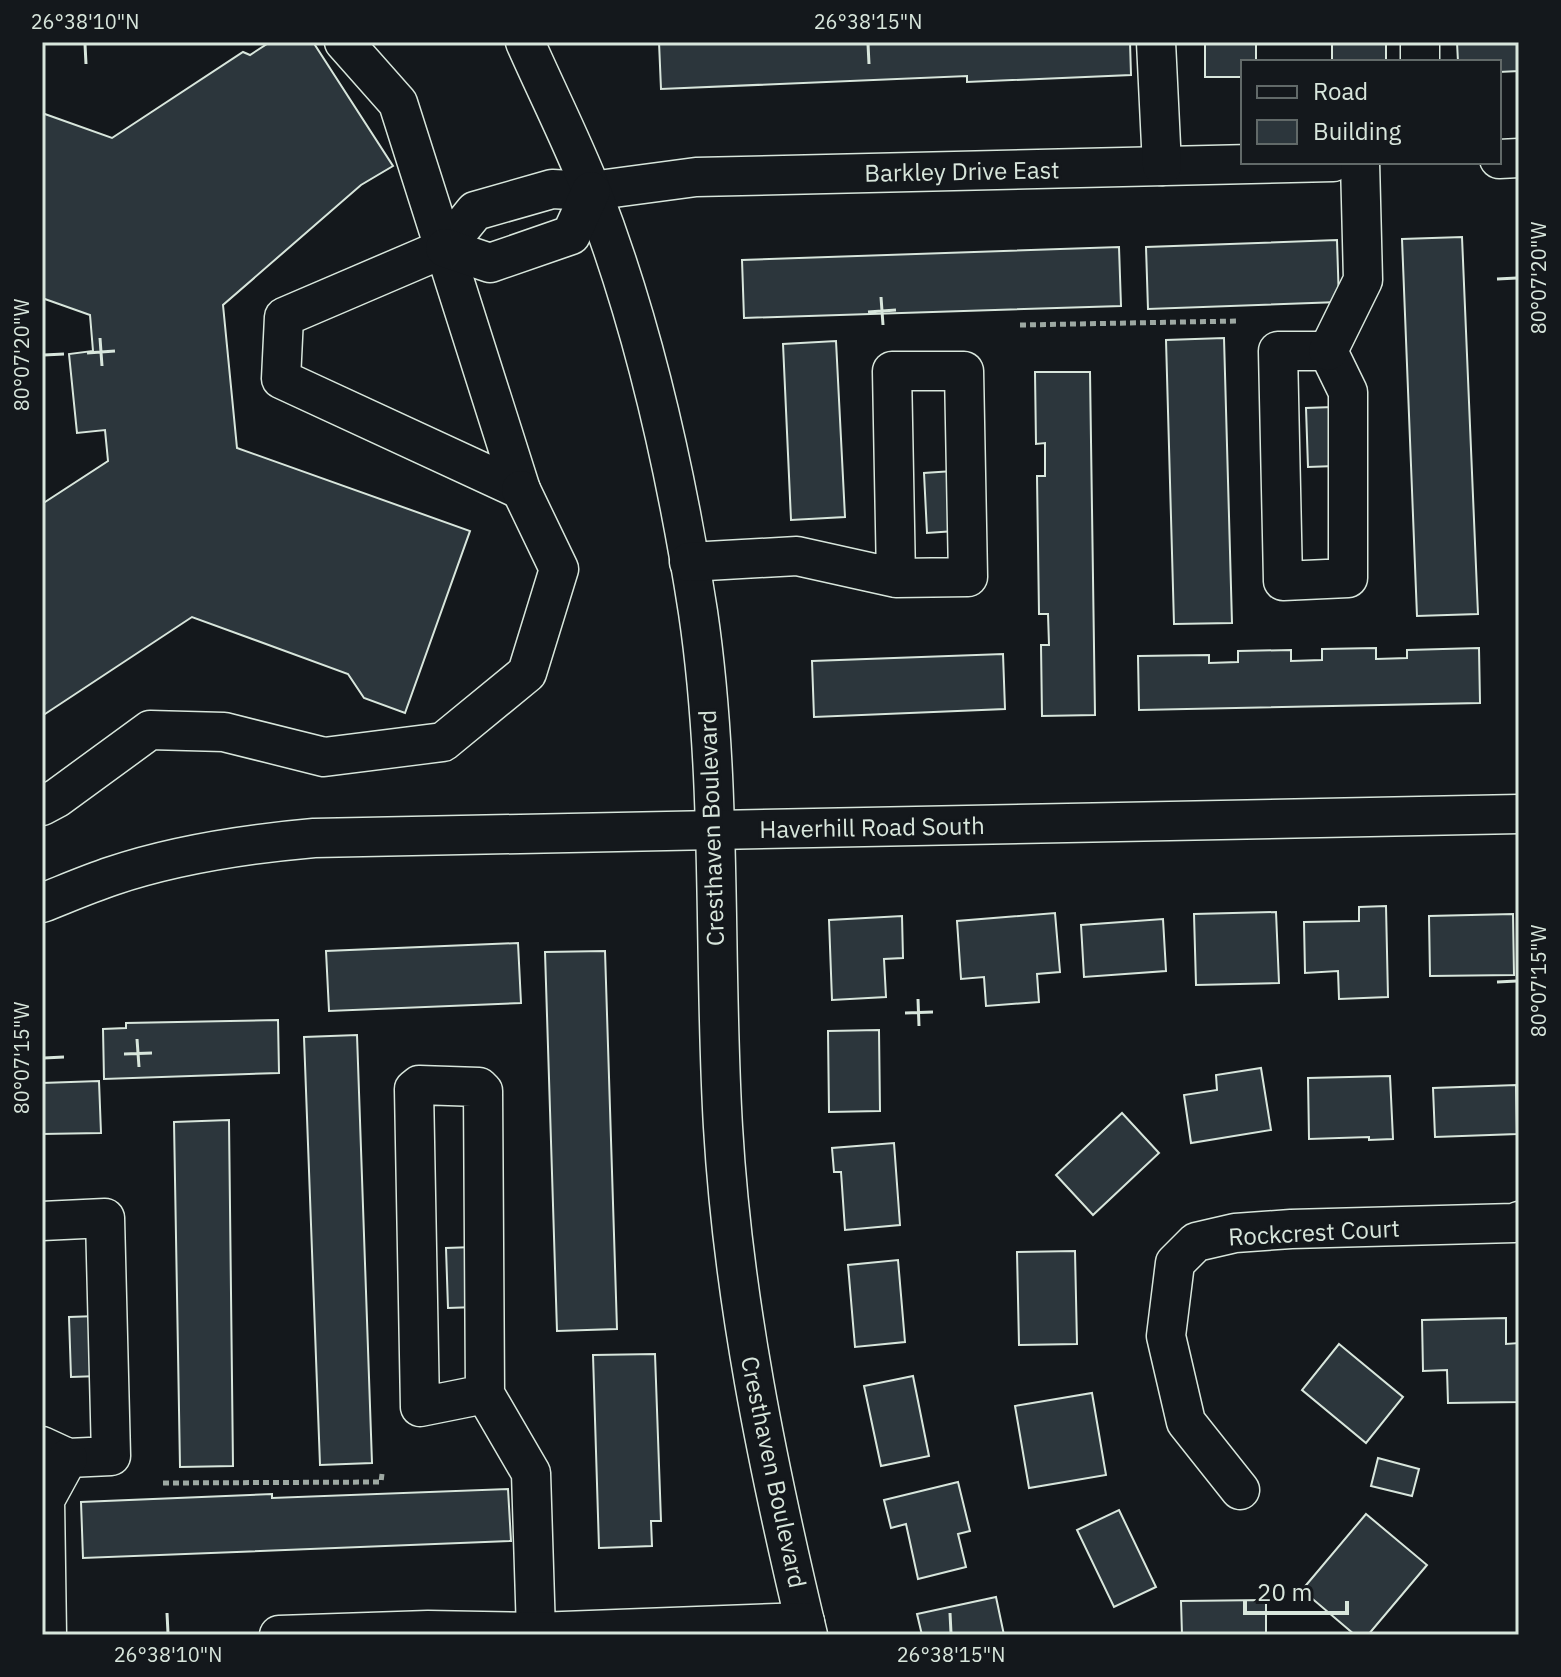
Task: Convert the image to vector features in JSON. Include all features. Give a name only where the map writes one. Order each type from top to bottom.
[{"type":"street","points":[[42,806],[150,730],[224,732],[324,757],[443,742],[527,673],[559,569],[521,490],[398,103],[344,42]]},
{"type":"street","name":"Cresthaven Boulevard","points":[[525,42],[591,191],[651,379],[679,496],[698,615],[710,735],[723,1131],[737,1276],[760,1420],[807,1628]]},
{"type":"street","points":[[1156,42],[1162,166]]},
{"type":"street","name":"Barkley Drive East","points":[[445,248],[475,211],[552,189],[591,191],[696,177],[1248,164]]},
{"type":"street","points":[[1328,351],[1363,280],[1360,164]]},
{"type":"street","points":[[521,490],[281,379],[284,317],[445,248],[490,263],[571,235],[591,191]]},
{"type":"street","points":[[1278,351],[1328,351],[1348,392],[1348,578],[1283,581],[1278,351]]},
{"type":"street","points":[[689,562],[797,556],[896,578],[968,577],[964,371],[892,371],[896,578]]},
{"type":"street","name":"Haverhill Road South","points":[[42,903],[112,876],[168,860],[255,843],[314,838],[1519,814]]},
{"type":"street","points":[[485,1394],[420,1407],[414,1089],[419,1085],[479,1087],[483,1091],[485,1394],[531,1473],[536,1632]]},
{"type":"street","points":[[42,1221],[105,1218],[111,1456],[55,1452],[45,1500],[47,1635]]},
{"type":"street","name":"Rockcrest Court","points":[[1240,1490],[1186,1422],[1166,1336],[1175,1263],[1196,1242],[1235,1233],[1291,1229],[1519,1221]]},
{"type":"street","points":[[279,1635],[807,1628]]},
{"type":"path","points":[[1020,325],[1237,321]]},
{"type":"path","points":[[163,1483],[381,1482],[382,1474]]},
{"type":"building","points":[[270,42],[313,42],[393,166],[361,185],[223,305],[237,448],[470,531],[405,713],[364,698],[348,674],[192,617],[42,716],[42,504],[108,461],[105,430],[77,433],[69,354],[93,351],[90,315],[42,298],[42,113],[112,138],[243,52],[250,55]]},
{"type":"building","points":[[659,42],[1130,42],[1131,75],[967,82],[967,76],[661,89]]},
{"type":"building","points":[[1205,42],[1256,42],[1256,60],[1241,60],[1241,77],[1205,77]]},
{"type":"building","points":[[1332,42],[1386,42],[1386,60],[1332,60]]},
{"type":"building","points":[[1457,42],[1519,42],[1519,71],[1501,72],[1501,60],[1458,60]]},
{"type":"building","points":[[1462,237],[1478,614],[1417,616],[1402,239]]},
{"type":"building","points":[[1337,240],[1339,302],[1148,309],[1146,247]]},
{"type":"building","points":[[1119,247],[1121,306],[744,318],[742,260]]},
{"type":"building","points":[[1224,338],[1232,623],[1174,624],[1166,340]]},
{"type":"building","points":[[836,341],[845,517],[791,520],[783,344]]},
{"type":"building","points":[[1035,372],[1090,372],[1095,715],[1042,716],[1041,645],[1049,645],[1048,614],[1039,614],[1037,476],[1045,476],[1045,443],[1036,444]]},
{"type":"building","points":[[1333,407],[1335,466],[1308,467],[1306,408]]},
{"type":"building","points":[[953,471],[955,531],[927,533],[924,473]]},
{"type":"building","points":[[1376,648],[1376,659],[1407,658],[1407,650],[1479,648],[1480,703],[1139,710],[1138,656],[1209,655],[1209,663],[1238,662],[1238,651],[1291,650],[1291,661],[1322,660],[1322,649]]},
{"type":"building","points":[[1003,654],[1005,709],[814,717],[812,661]]},
{"type":"building","points":[[1386,906],[1388,997],[1339,999],[1338,971],[1305,973],[1304,922],[1359,921],[1359,907]]},
{"type":"building","points":[[1276,912],[1279,983],[1196,985],[1194,914]]},
{"type":"building","points":[[1055,913],[1060,972],[1037,974],[1039,1002],[986,1006],[984,977],[961,979],[957,921]]},
{"type":"building","points":[[1513,914],[1514,975],[1430,976],[1429,916]]},
{"type":"building","points":[[902,916],[903,958],[884,959],[886,997],[832,1000],[829,920]]},
{"type":"building","points":[[1163,919],[1166,971],[1084,977],[1081,925]]},
{"type":"building","points":[[518,943],[521,1003],[329,1011],[326,951]]},
{"type":"building","points":[[605,951],[617,1329],[557,1331],[545,952]]},
{"type":"building","points":[[278,1020],[279,1073],[104,1079],[103,1029],[126,1028],[126,1023]]},
{"type":"building","points":[[879,1030],[880,1111],[829,1112],[828,1031]]},
{"type":"building","points":[[357,1035],[372,1463],[320,1465],[304,1037]]},
{"type":"building","points":[[1261,1068],[1271,1130],[1191,1143],[1184,1095],[1217,1090],[1216,1075]]},
{"type":"building","points":[[1390,1076],[1393,1139],[1309,1139],[1308,1078]]},
{"type":"building","points":[[99,1081],[101,1133],[42,1134],[42,1083]]},
{"type":"building","points":[[1516,1085],[1517,1134],[1435,1137],[1433,1088]]},
{"type":"building","points":[[1122,1113],[1159,1153],[1093,1215],[1056,1175]]},
{"type":"building","points":[[229,1120],[233,1466],[180,1467],[174,1122]]},
{"type":"building","points":[[894,1143],[900,1225],[845,1230],[841,1172],[834,1172],[832,1148]]},
{"type":"building","points":[[474,1247],[476,1307],[448,1308],[446,1248]]},
{"type":"building","points":[[1075,1251],[1077,1344],[1019,1345],[1017,1252]]},
{"type":"building","points":[[898,1260],[905,1342],[855,1347],[848,1265]]},
{"type":"building","points":[[97,1316],[99,1376],[71,1377],[69,1317]]},
{"type":"building","points":[[1506,1318],[1506,1344],[1519,1343],[1519,1402],[1448,1403],[1447,1370],[1423,1371],[1422,1320]]},
{"type":"building","points":[[1339,1344],[1403,1397],[1366,1443],[1302,1390]]},
{"type":"building","points":[[655,1354],[661,1521],[651,1521],[652,1546],[599,1548],[593,1355]]},
{"type":"building","points":[[913,1376],[929,1456],[881,1466],[864,1386]]},
{"type":"building","points":[[1092,1393],[1106,1475],[1029,1488],[1015,1406]]},
{"type":"building","points":[[1378,1458],[1419,1469],[1412,1496],[1371,1486]]},
{"type":"building","points":[[958,1482],[970,1531],[958,1534],[966,1567],[918,1579],[906,1524],[891,1528],[884,1500]]},
{"type":"building","points":[[508,1489],[511,1541],[83,1558],[81,1502]]},
{"type":"building","points":[[1119,1510],[1156,1587],[1114,1607],[1077,1530]]},
{"type":"building","points":[[1366,1514],[1427,1565],[1368,1635],[1355,1635],[1302,1590]]},
{"type":"building","points":[[996,1597],[1004,1635],[922,1635],[917,1614]]},
{"type":"building","points":[[1266,1600],[1266,1635],[1182,1635],[1181,1601]]}]
